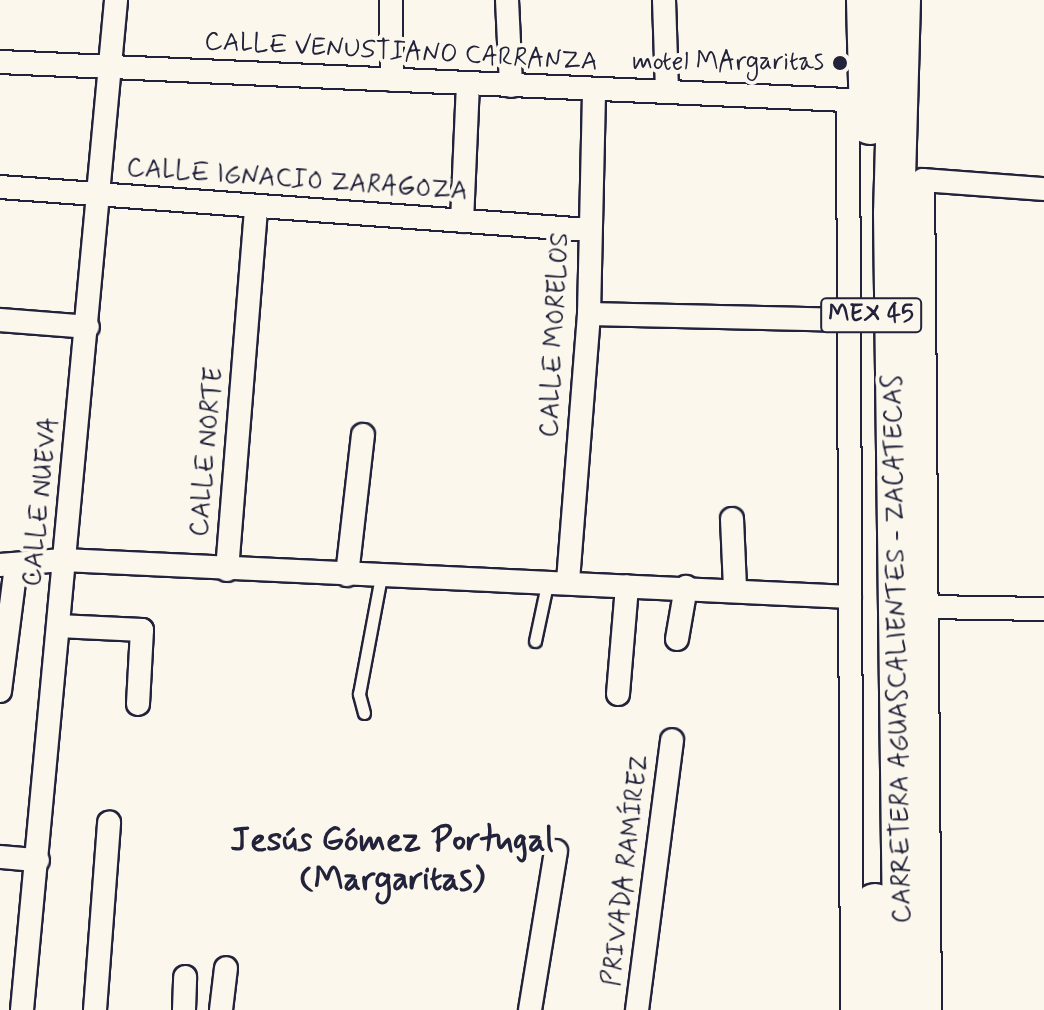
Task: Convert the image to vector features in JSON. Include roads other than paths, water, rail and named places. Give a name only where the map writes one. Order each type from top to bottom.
[{"type":"highway","points":[[848,100],[854,0]]},
{"type":"highway","name":"CARRETERA AGUASCALIENTES - ZACATECAS","points":[[867,0],[875,1010]]},
{"type":"highway","name":"CARRETERA AGUASCALIENTES - ZACATECAS","points":[[900,0],[894,213],[904,1010]]},
{"type":"highway","points":[[913,0],[923,180]]},
{"type":"street","name":"CALLE NUEVA","points":[[22,1010],[63,560],[88,327],[96,193],[116,0]]},
{"type":"street","points":[[391,0],[392,80]]},
{"type":"street","points":[[507,0],[511,86]]},
{"type":"street","points":[[664,0],[667,92]]},
{"type":"street","name":"CALLE VENUSTIANO CARRANZA","points":[[0,62],[848,100]]},
{"type":"street","points":[[462,221],[468,84]]},
{"type":"street","name":"CALLE MORELOS","points":[[558,580],[589,314],[594,91]]},
{"type":"street","points":[[848,100],[852,1010]]},
{"type":"street","points":[[930,1010],[923,180],[1044,189]]},
{"type":"street","name":"CALLE IGNACIO ZARAGOZA","points":[[0,187],[589,230]]},
{"type":"street","name":"CALLE NORTE","points":[[8,565],[63,560],[227,570],[256,208]]},
{"type":"street","points":[[589,314],[850,320]]},
{"type":"street","points":[[0,320],[88,327]]},
{"type":"street","points":[[347,575],[363,435]]},
{"type":"street","points":[[732,519],[735,588]]},
{"type":"street","points":[[0,691],[8,565]]},
{"type":"street","points":[[227,570],[558,580],[850,597]]},
{"type":"street","points":[[618,694],[627,586]]},
{"type":"street","points":[[677,639],[686,587]]},
{"type":"street","points":[[928,607],[1044,609]]},
{"type":"street","points":[[58,626],[142,630],[138,704]]},
{"type":"street","name":"PRIVADA RAMÍREZ","points":[[637,1010],[672,740]]},
{"type":"street","points":[[95,1010],[109,823]]},
{"type":"street","points":[[530,1010],[556,851]]},
{"type":"street","points":[[0,857],[38,860]]},
{"type":"street","points":[[221,1010],[226,968]]},
{"type":"street","points":[[184,1010],[185,977]]},
{"type":"lane","points":[[364,713],[359,694],[381,577]]},
{"type":"lane","points":[[535,641],[558,580]]},
{"type":"place","name":"motel MArgaritas","points":[[840,63]]},
{"type":"district","name":"Jesús Gómez Portugal (Margaritas)","points":[[392,860]]}]
